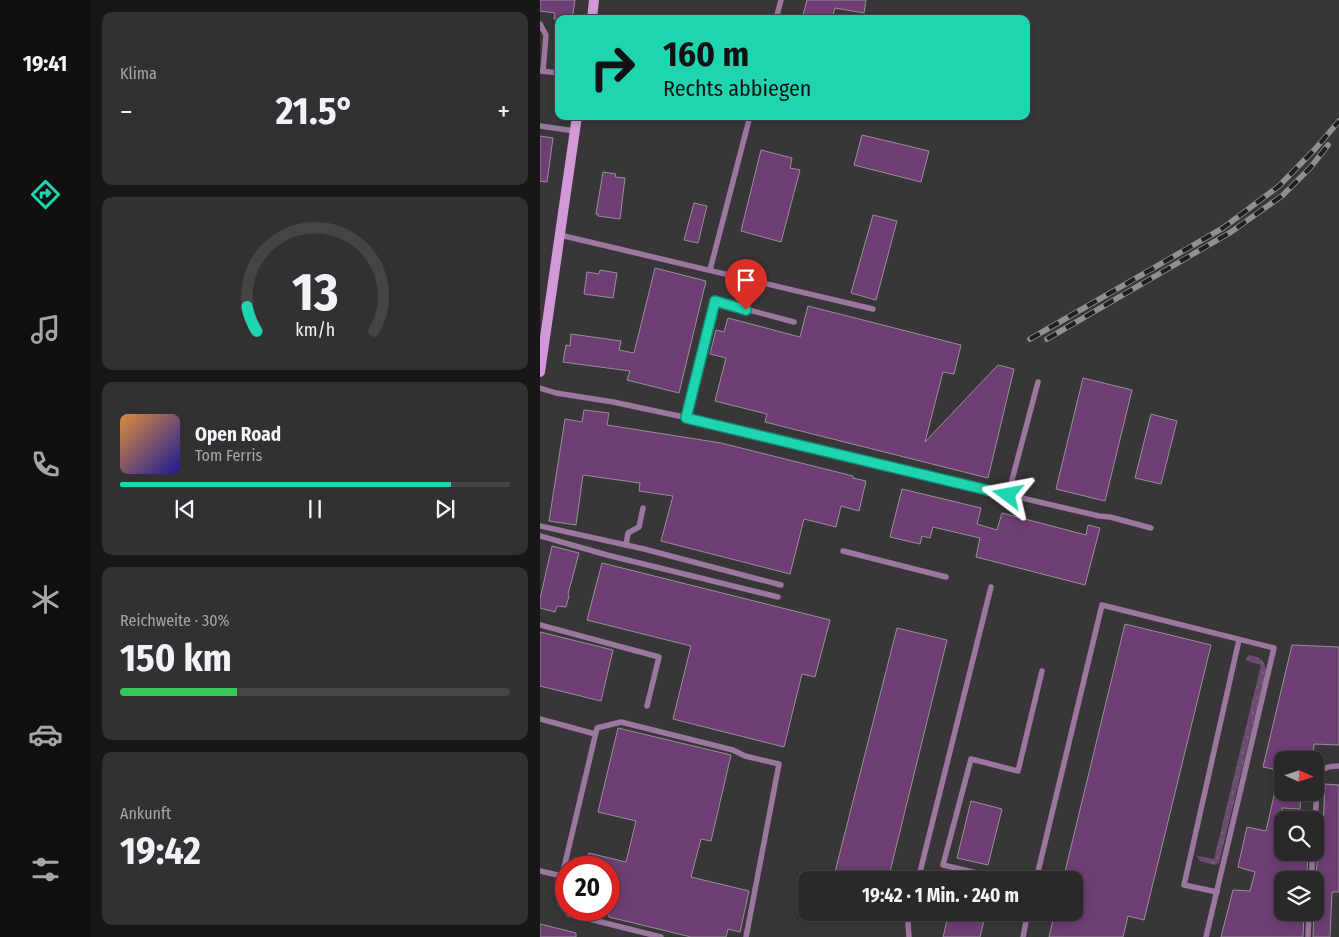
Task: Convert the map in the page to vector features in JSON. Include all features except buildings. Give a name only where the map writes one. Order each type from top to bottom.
[{"type":"main road","points":[[592,15],[594,0]]},
{"type":"main road","points":[[540,372],[576,120]]},
{"type":"lane","points":[[777,15],[780,0]]},
{"type":"lane","points":[[540,24],[546,35],[542,71],[555,73]]},
{"type":"lane","points":[[710,270],[749,120]]},
{"type":"lane","points":[[540,126],[575,131]]},
{"type":"lane","points":[[560,235],[873,309]]},
{"type":"lane","points":[[686,418],[715,301],[794,322]]},
{"type":"lane","points":[[1008,495],[1038,382]]},
{"type":"lane","points":[[540,388],[556,393],[613,402],[686,418],[1152,528]]},
{"type":"lane","points":[[626,545],[628,533],[639,526],[643,508]]},
{"type":"lane","points":[[540,526],[626,545],[781,584]]},
{"type":"lane","points":[[540,536],[607,555],[778,597]]},
{"type":"lane","points":[[843,551],[946,577]]},
{"type":"lane","points":[[920,871],[991,588]]},
{"type":"lane","points":[[1038,871],[1102,605],[1274,648],[1206,937]]},
{"type":"lane","points":[[540,625],[659,657],[647,706]]},
{"type":"lane","points":[[1218,892],[1184,885],[1239,640]]},
{"type":"lane","points":[[968,871],[943,865],[971,759],[1018,771],[1042,671]]},
{"type":"lane","points":[[540,720],[595,734]]},
{"type":"lane","points":[[567,856],[596,728],[621,722],[733,750],[745,756],[779,764],[746,937]]},
{"type":"lane","points":[[1316,811],[1318,775],[1321,770],[1327,767],[1339,766]]},
{"type":"lane","points":[[540,871],[555,874]]},
{"type":"lane","points":[[597,921],[661,937]]},
{"type":"lane","points":[[908,921],[909,937]]},
{"type":"lane","points":[[1023,937],[1026,921]]},
{"type":"lane","points":[[1308,937],[1309,921]]},
{"type":"shaded area","points":[[1249,655],[1261,660],[1266,671],[1219,863],[1215,865],[1200,861],[1197,856],[1214,859],[1261,665],[1245,660]]},
{"type":"railway","points":[[1030,339],[1223,228],[1279,186],[1339,121]]},
{"type":"railway","points":[[1047,339],[1231,232],[1283,195],[1310,168],[1328,145]]},
{"type":"route","points":[[746,310],[715,301],[686,418],[1008,495]]}]
